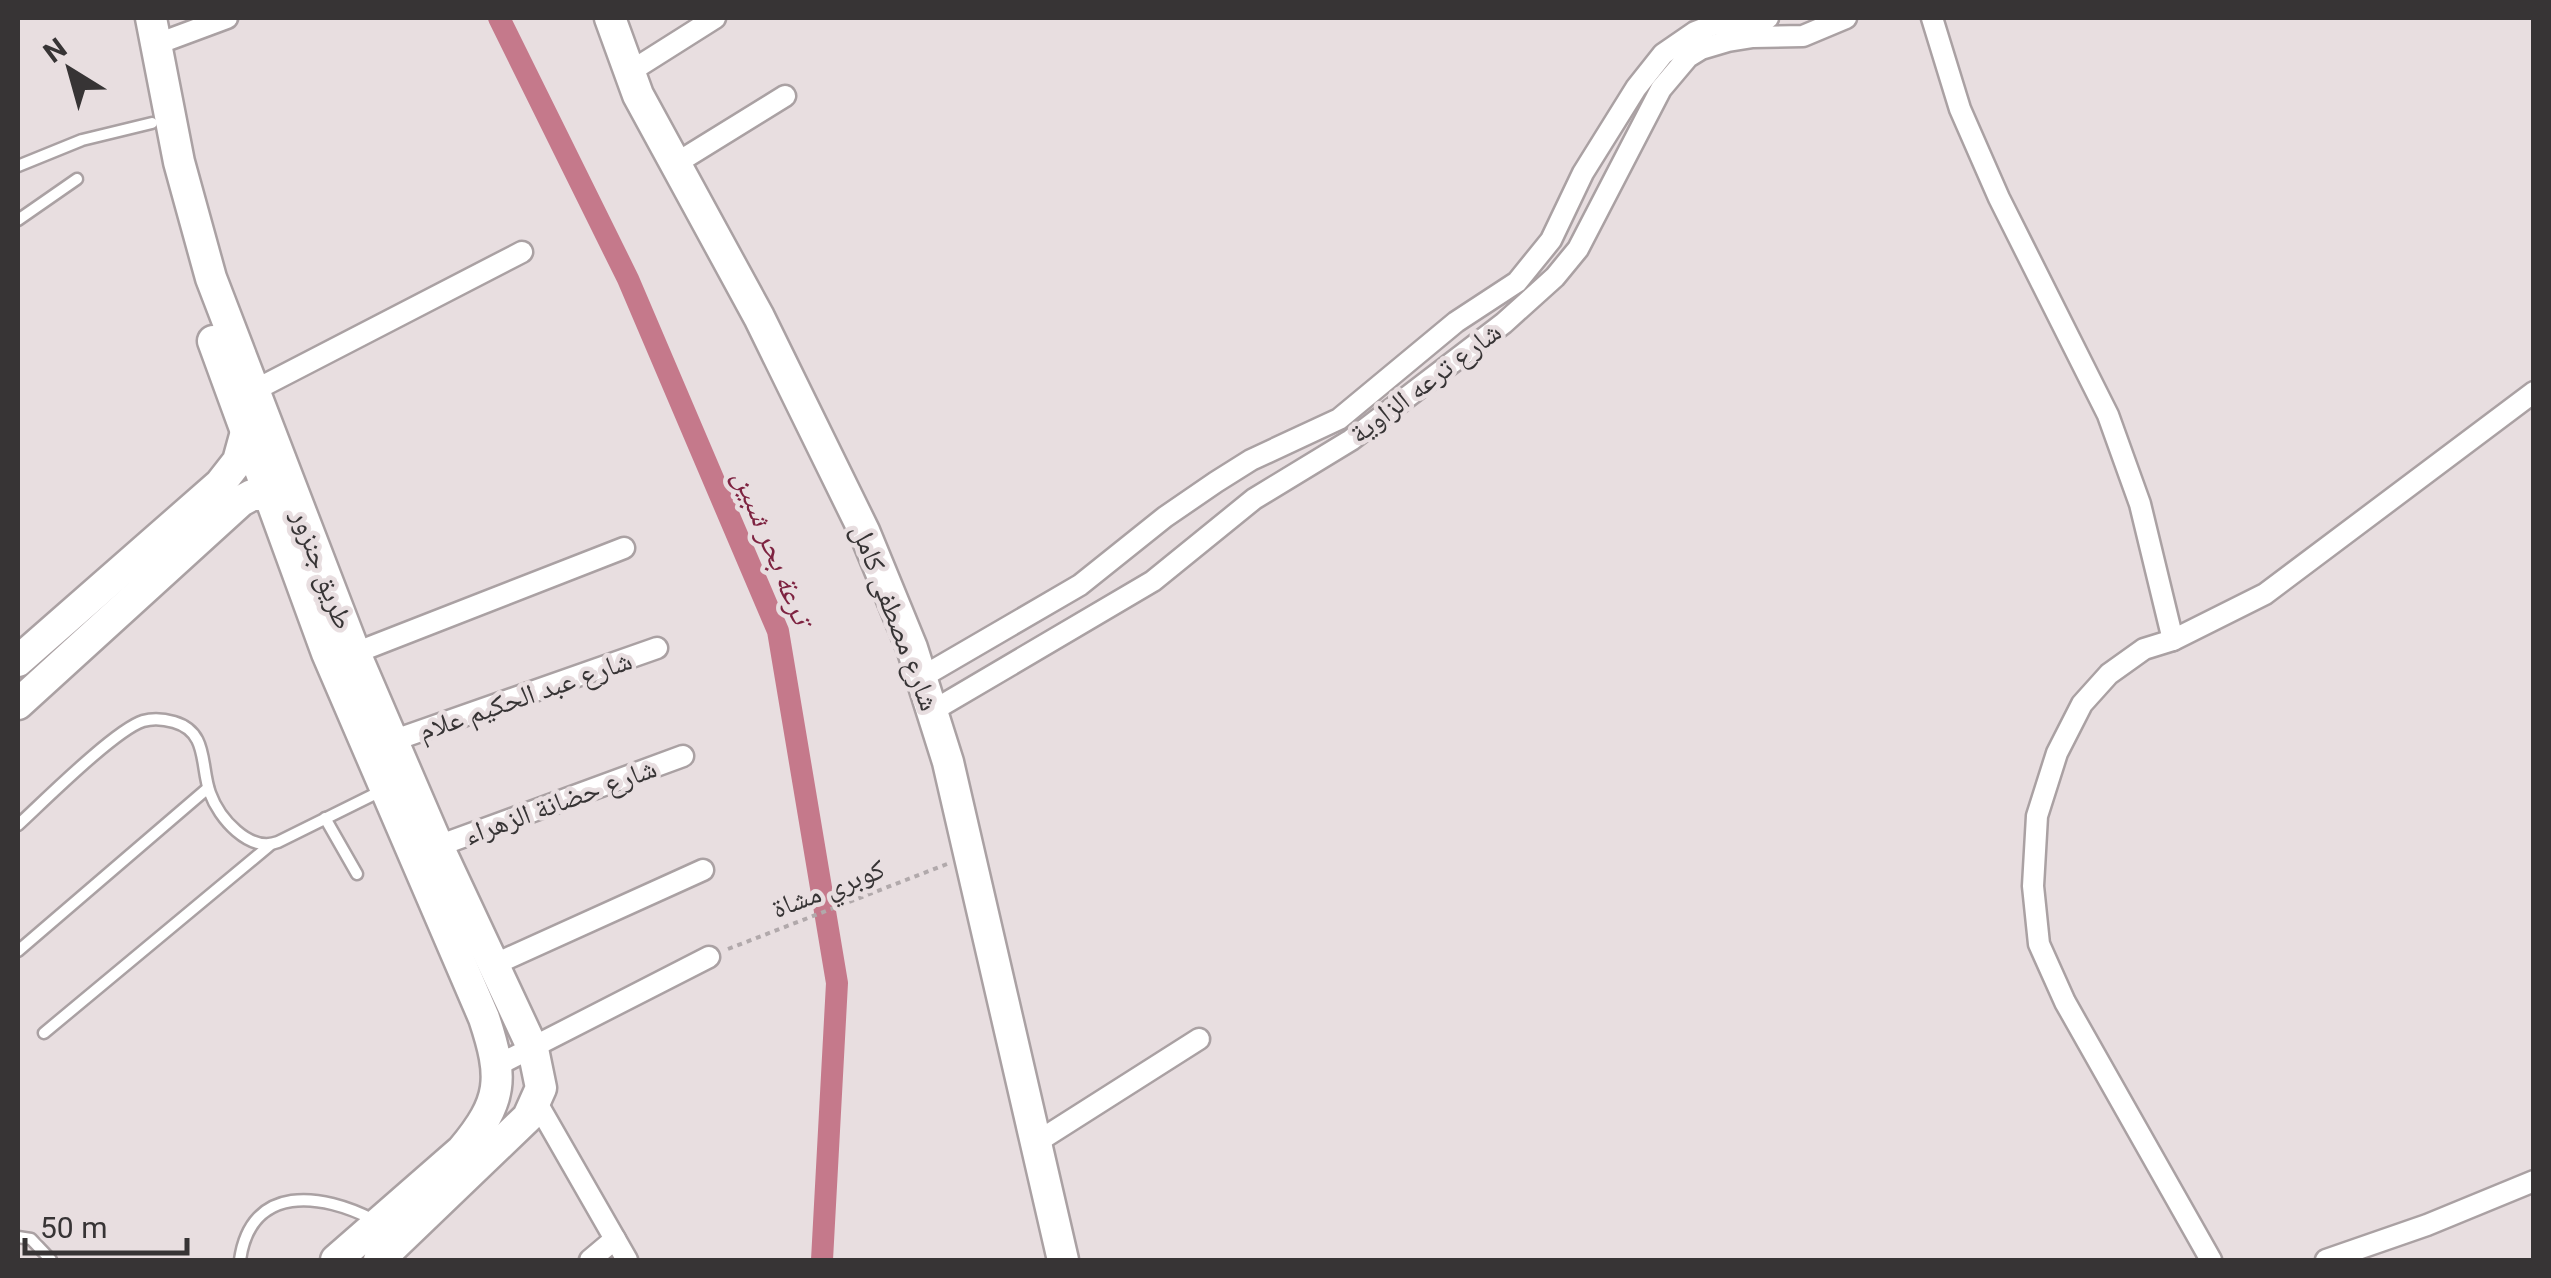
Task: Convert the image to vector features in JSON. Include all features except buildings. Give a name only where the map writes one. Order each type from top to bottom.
[{"type":"main road","name":"طريق جنزور","points":[[131,18],[182,246],[246,432],[327,653],[484,1018],[498,1076]]},
{"type":"main road","name":"شارع مصطفى كامل","points":[[610,18],[628,72],[760,317],[864,532],[934,710],[992,940],[1063,1260]]},
{"type":"main road","name":"طريق جنزور","points":[[154,31],[166,103],[194,221],[231,335],[392,741],[534,1049],[541,1088],[537,1103]]},
{"type":"main road","points":[[18,661],[220,484],[238,461],[246,432]]},
{"type":"main road","points":[[18,704],[241,501],[252,495],[269,495]]},
{"type":"main road","points":[[390,1248],[493,1107],[498,1076]]},
{"type":"main road","points":[[336,1260],[390,1248],[517,1130],[537,1103]]},
{"type":"street","points":[[154,31],[227,18]]},
{"type":"street","points":[[628,72],[715,18]]},
{"type":"street","name":"شارع ترعه الزاوية","points":[[922,678],[1080,586],[1216,482],[1251,460],[1339,419],[1456,322],[1517,282],[1551,240],[1583,173],[1636,88],[1663,54],[1714,24],[1768,18]]},
{"type":"street","name":"شارع ترعه الزاوية","points":[[934,710],[1141,589],[1254,499],[1351,440],[1504,323],[1555,277],[1578,249],[1660,89],[1688,57],[1714,44],[1740,39],[1803,36],[1846,18]]},
{"type":"street","points":[[1932,18],[1960,109],[1999,198],[2108,415],[2143,517],[2173,640]]},
{"type":"street","points":[[675,164],[785,96]]},
{"type":"street","points":[[255,390],[522,252]]},
{"type":"street","points":[[2211,1260],[2065,1002],[2039,944],[2033,886],[2037,816],[2057,753],[2082,704],[2109,674],[2144,649],[2173,640],[2265,594],[2534,392]]},
{"type":"street","points":[[355,653],[624,548]]},
{"type":"street","name":"شارع عبد الحكيم علام","points":[[392,741],[658,648]]},
{"type":"street","name":"شارع حضانة الزهراء","points":[[438,846],[683,756]]},
{"type":"street","points":[[493,965],[703,870]]},
{"type":"street","points":[[498,1076],[534,1049],[708,957]]},
{"type":"street","points":[[1037,1142],[1199,1039]]},
{"type":"street","points":[[537,1103],[627,1260]]},
{"type":"street","points":[[2326,1260],[2428,1226],[2534,1182]]},
{"type":"street","points":[[590,1260],[615,1239]]},
{"type":"lane","points":[[18,166],[82,140],[152,122]]},
{"type":"lane","points":[[18,220],[77,179]]},
{"type":"lane","points":[[18,825],[129,728],[155,719],[182,725],[194,734],[201,746],[208,788],[221,812],[242,835],[269,846]]},
{"type":"lane","points":[[18,951],[208,788]]},
{"type":"lane","points":[[44,1033],[269,846],[384,789]]},
{"type":"lane","points":[[325,818],[356,874]]},
{"type":"lane","points":[[240,1260],[246,1234],[262,1216],[283,1203],[306,1198],[329,1201],[390,1248]]},
{"type":"lane","points":[[18,1238],[31,1239],[51,1260]]},
{"type":"path","name":"كوبري مشاة","points":[[739,944],[932,870]]},
{"type":"waterway","name":"ترعة بحر شبين","points":[[499,18],[628,279],[778,631],[837,983],[822,1260]]}]
